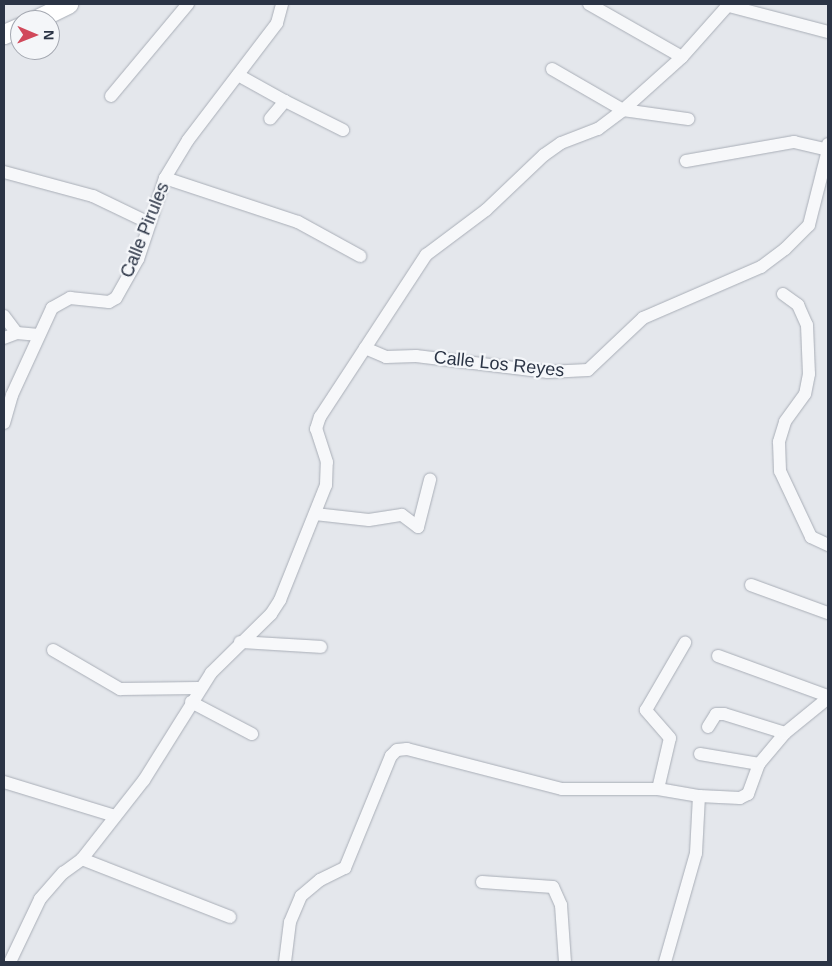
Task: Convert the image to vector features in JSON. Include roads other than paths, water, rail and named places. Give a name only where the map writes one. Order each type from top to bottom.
[{"type":"main road","points":[[56,10],[68,4]]},
{"type":"street","points":[[111,96],[188,4]]},
{"type":"street","name":"Calle Pirules","points":[[4,423],[12,395],[52,308],[61,301],[70,298],[109,302],[116,298],[138,259],[148,223],[165,178],[188,140],[277,23],[282,4]]},
{"type":"street","points":[[589,4],[682,57]]},
{"type":"street","points":[[10,962],[40,900],[63,873],[82,859],[144,780],[200,688],[240,642],[270,614],[280,600],[326,485],[327,462],[316,428],[320,416],[436,245],[486,210],[544,155],[561,143],[598,129],[623,110],[682,57],[729,5],[828,32]]},
{"type":"street","points":[[552,69],[623,110],[688,119]]},
{"type":"street","points":[[238,75],[343,130]]},
{"type":"street","points":[[270,119],[285,101]]},
{"type":"street","points":[[686,161],[794,142],[828,150]]},
{"type":"street","name":"Calle Los Reyes","points":[[365,348],[386,357],[416,356],[548,372],[588,370],[643,318],[761,267],[785,248],[809,225],[828,144]]},
{"type":"street","points":[[4,172],[93,196],[148,223]]},
{"type":"street","points":[[165,178],[298,222],[360,256]]},
{"type":"street","points":[[783,294],[798,305],[807,325],[809,374],[805,394],[785,422],[779,442],[780,471],[811,537],[828,545]]},
{"type":"street","points":[[4,316],[17,333]]},
{"type":"street","points":[[4,338],[17,333],[40,335]]},
{"type":"street","points":[[316,514],[369,520],[402,515],[418,527],[430,480]]},
{"type":"street","points":[[751,585],[828,614]]},
{"type":"street","points":[[240,642],[321,647]]},
{"type":"street","points":[[658,789],[670,738],[646,710],[685,643]]},
{"type":"street","points":[[53,650],[120,689],[200,688]]},
{"type":"street","points":[[285,962],[290,922],[301,896],[320,880],[345,868],[392,756],[398,750],[407,749],[562,789],[658,789],[699,796],[740,798],[748,794],[759,764],[785,733],[828,697],[718,656]]},
{"type":"street","points":[[190,702],[252,734]]},
{"type":"street","points":[[708,727],[716,714],[724,714],[785,733]]},
{"type":"street","points":[[700,754],[759,764]]},
{"type":"street","points":[[4,782],[115,816]]},
{"type":"street","points":[[665,962],[696,853],[699,796]]},
{"type":"street","points":[[82,859],[230,917]]},
{"type":"street","points":[[482,882],[553,886],[561,905],[565,962]]}]
